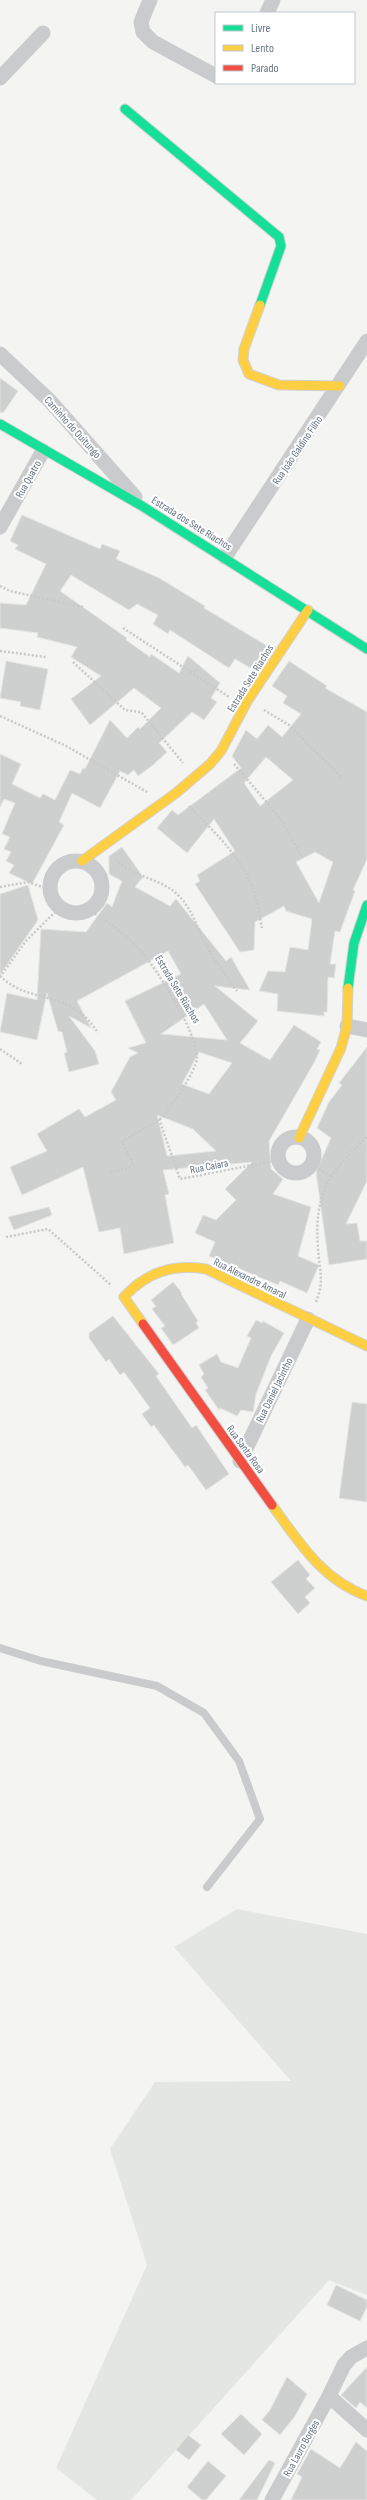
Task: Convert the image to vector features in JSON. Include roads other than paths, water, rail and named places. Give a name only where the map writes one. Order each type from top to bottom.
[{"type":"street","points":[[150,0],[141,22],[146,36],[153,42],[215,75]]},
{"type":"street","points":[[267,12],[273,0]]},
{"type":"street","points":[[0,78],[43,33]]},
{"type":"street","points":[[126,108],[279,237],[281,246],[244,349],[243,360],[249,374],[279,385],[340,386]]},
{"type":"street","name":"Rua João Galdino Filho","points":[[226,557],[340,386],[367,341]]},
{"type":"street","name":"Caminho do Ouitungo","points":[[0,354],[50,401],[142,506]]},
{"type":"street","name":"Estrada dos Sete Riachos","points":[[0,424],[142,506],[226,557],[367,649]]},
{"type":"street","name":"Rua Quatro","points":[[0,527],[43,450]]},
{"type":"street","name":"Estrada Sete Riachos","points":[[82,861],[195,778],[221,751],[246,703],[308,610]]},
{"type":"street","points":[[82,861],[96,870],[102,885],[98,901],[88,910],[70,912],[60,907],[55,902],[51,890],[52,877],[57,869],[69,862],[82,861]]},
{"type":"street","points":[[299,1138],[332,1070],[347,1026],[348,985],[354,943],[367,906]]},
{"type":"street","points":[[347,1026],[367,1030]]},
{"type":"street","points":[[299,1138],[305,1140],[312,1148],[314,1153],[312,1164],[303,1172],[291,1173],[281,1165],[279,1160],[280,1148],[288,1139],[299,1138]]},
{"type":"street","name":"Rua Alexandre Amaral","points":[[124,1297],[135,1285],[147,1276],[164,1268],[189,1266],[206,1270],[367,1346]]},
{"type":"street","name":"Rua Santa Rosa","points":[[124,1297],[240,1461],[325,1575],[351,1591],[367,1596]]},
{"type":"street","name":"Rua Daniel Jacintho","points":[[240,1461],[308,1319]]},
{"type":"street","name":"Rua Lauro Borges","points":[[272,2500],[330,2396],[344,2365],[350,2357],[367,2348]]},
{"type":"street","points":[[330,2396],[367,2430]]},
{"type":"lane","points":[[0,1648],[41,1661],[157,1686],[204,1713],[239,1761],[260,1819],[207,1887]]}]
